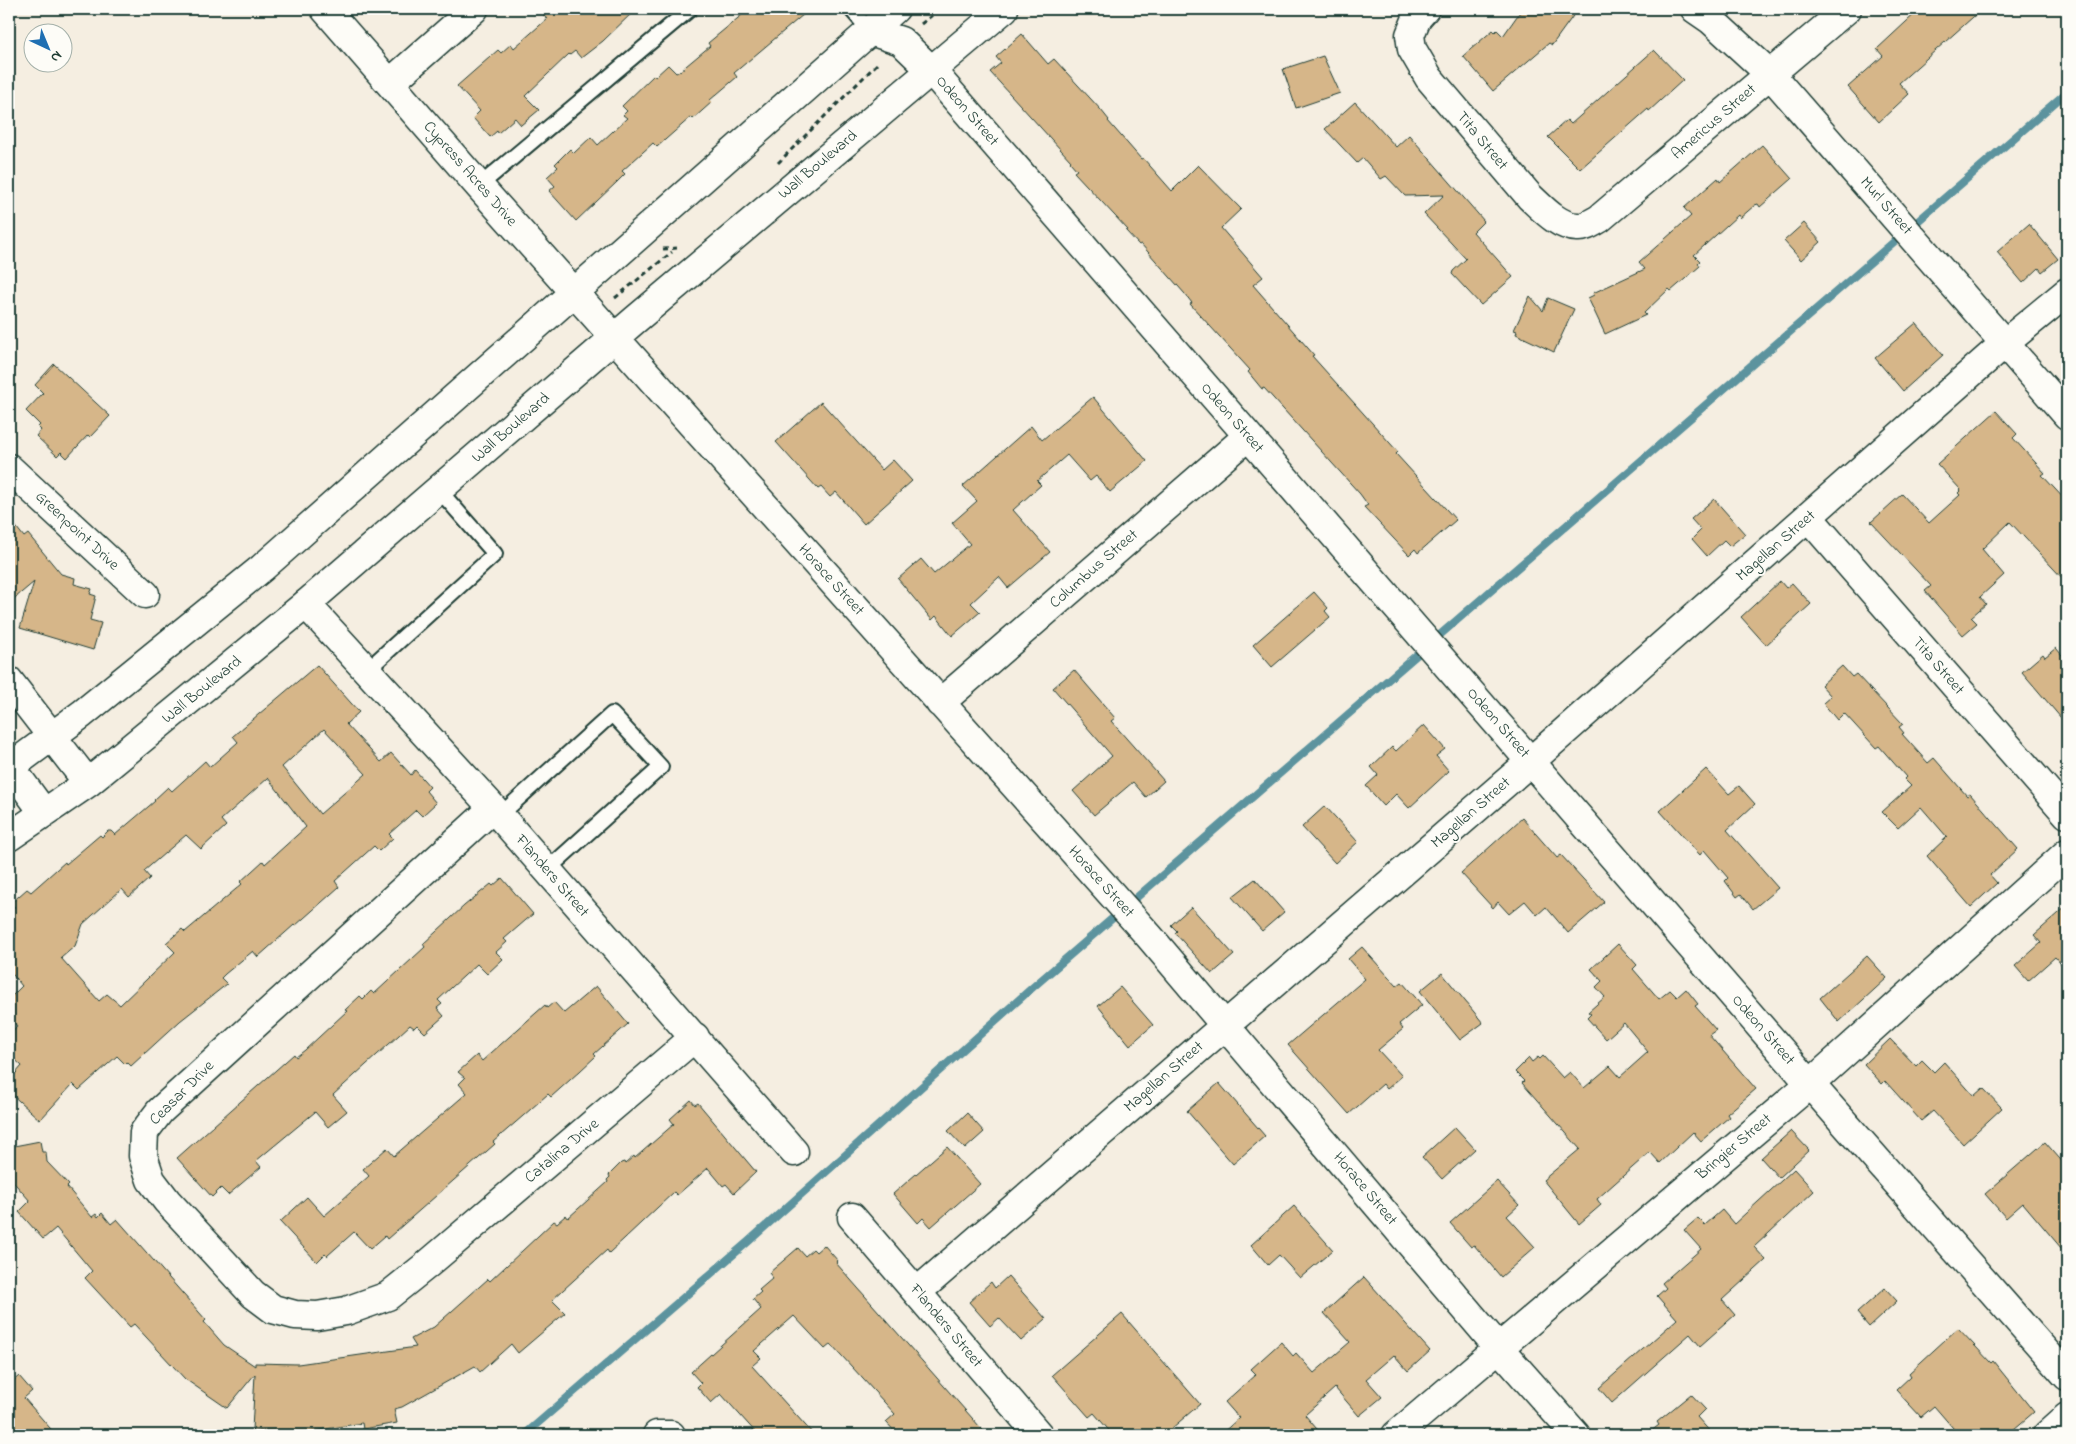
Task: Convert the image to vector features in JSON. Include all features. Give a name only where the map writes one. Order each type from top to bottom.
[{"type":"street","name":"Cypress Acres Drive","points":[[325,9],[479,186],[615,338]]},
{"type":"street","points":[[390,83],[474,9]]},
{"type":"street","points":[[44,813],[9,767],[82,714],[262,568],[895,9]]},
{"type":"street","name":"Wall Boulevard","points":[[9,837],[88,783],[306,604],[930,69],[1004,9]]},
{"type":"street","name":"Tita Street","points":[[1425,9],[1417,18],[1410,35],[1412,49],[1429,78],[1530,198],[1548,215],[1577,228]]},
{"type":"street","name":"Murl Street","points":[[1695,9],[1711,20],[1770,74],[2067,415]]},
{"type":"street","name":"Americus Street","points":[[1577,228],[1587,226],[1599,219],[1847,9]]},
{"type":"street","name":"Odeon Street","points":[[870,31],[901,41],[930,69],[1810,1084],[2067,1376]]},
{"type":"street","name":"Magellan Street","points":[[917,1292],[1531,762],[2005,343],[2067,292]]},
{"type":"street","name":"Horace Street","points":[[615,338],[1149,936],[1498,1347],[1576,1435]]},
{"type":"street","name":"Columbus Street","points":[[940,703],[1248,436]]},
{"type":"street","name":"Greenpoint Drive","points":[[9,468],[145,594]]},
{"type":"street","name":"Tita Street","points":[[1808,518],[2067,814]]},
{"type":"street","name":"Flanders Street","points":[[306,604],[496,812],[794,1152]]},
{"type":"street","points":[[9,681],[88,783]]},
{"type":"street","name":"Ceasar Drive","points":[[428,1264],[388,1296],[346,1311],[318,1316],[295,1315],[273,1309],[253,1294],[167,1201],[152,1180],[143,1156],[144,1132],[160,1111],[496,812]]},
{"type":"street","name":"Bringier Street","points":[[1396,1435],[1810,1084],[2067,853]]},
{"type":"street","name":"Catalina Drive","points":[[428,1264],[695,1038]]},
{"type":"street","name":"Flanders Street","points":[[852,1216],[1039,1435]]},
{"type":"street","points":[[2047,1435],[2067,1417]]},
{"type":"street","points":[[656,1435],[671,1435]]},
{"type":"lane","points":[[479,186],[690,9]]},
{"type":"lane","points":[[851,9],[870,31]]},
{"type":"lane","points":[[366,670],[495,554],[438,490]]},
{"type":"lane","points":[[496,812],[612,714],[661,767],[547,870]]},
{"type":"path","points":[[917,27],[940,9]]},
{"type":"path","points":[[772,168],[880,60]]},
{"type":"path","points":[[615,298],[685,242]]},
{"type":"building","points":[[538,9],[636,9],[603,41],[581,58],[575,51],[569,54],[525,96],[539,110],[521,125],[515,118],[498,133],[497,131],[490,137],[473,118],[480,111],[457,86],[498,50],[501,53],[511,44],[514,48],[547,19]]},
{"type":"building","points":[[749,9],[810,9],[734,73],[737,77],[710,100],[712,102],[693,119],[691,117],[657,147],[653,143],[622,171],[625,174],[576,221],[549,191],[555,186],[547,177],[558,167],[555,164],[570,149],[574,153],[591,137],[598,145],[627,118],[623,115],[627,111],[622,106],[654,75],[655,77],[668,65],[676,73],[680,71],[710,46],[708,43]]},
{"type":"building","points":[[1522,9],[1578,9],[1552,45],[1549,43],[1493,91],[1463,56],[1493,30],[1495,32],[1497,30],[1503,36]]},
{"type":"building","points":[[1920,9],[1982,9],[1899,83],[1909,94],[1879,122],[1848,87],[1883,56],[1877,49]]},
{"type":"building","points":[[1022,34],[1048,64],[1054,59],[1101,110],[1108,121],[1141,159],[1143,158],[1172,191],[1198,165],[1241,209],[1221,228],[1263,277],[1253,285],[1314,355],[1312,356],[1398,452],[1396,454],[1456,520],[1418,553],[1415,549],[1409,555],[1364,507],[1368,505],[1360,494],[1264,388],[1262,389],[1248,372],[1250,370],[1190,304],[1192,303],[1185,294],[1074,172],[1077,170],[1071,161],[990,72],[1001,63],[996,57]]},
{"type":"building","points":[[1654,50],[1683,80],[1580,169],[1548,137],[1567,120],[1571,124]]},
{"type":"building","points":[[1323,56],[1340,93],[1296,108],[1283,69]]},
{"type":"building","points":[[1355,102],[1396,147],[1409,135],[1484,221],[1473,232],[1513,277],[1481,305],[1452,274],[1466,259],[1424,214],[1444,195],[1405,196],[1386,176],[1381,179],[1363,158],[1357,163],[1325,129]]},
{"type":"building","points":[[1762,145],[1792,179],[1760,207],[1758,204],[1755,205],[1740,218],[1738,215],[1694,255],[1700,261],[1698,263],[1700,266],[1671,291],[1669,289],[1644,313],[1646,315],[1605,334],[1588,298],[1594,295],[1593,293],[1645,269],[1639,262],[1691,216],[1684,208],[1718,178],[1720,182]]},
{"type":"building","points":[[1804,223],[1821,242],[1801,260],[1784,241]]},
{"type":"building","points":[[2029,224],[2058,259],[2042,272],[2039,268],[2023,283],[1997,252]]},
{"type":"building","points":[[1530,296],[1543,311],[1548,298],[1574,309],[1554,352],[1516,334],[1517,331],[1514,330]]},
{"type":"building","points":[[1916,323],[1943,355],[1903,391],[1875,358]]},
{"type":"building","points":[[54,364],[110,416],[90,437],[88,435],[67,458],[61,452],[57,456],[36,436],[41,430],[38,427],[40,425],[26,411],[43,393],[35,385]]},
{"type":"building","points":[[1093,397],[1147,461],[1110,492],[1096,476],[1090,481],[1067,455],[1037,481],[1041,485],[1013,510],[1050,552],[1008,588],[999,577],[971,603],[980,612],[952,636],[936,616],[932,620],[898,579],[921,559],[934,574],[970,544],[952,523],[977,501],[963,486],[1031,426],[1042,440]]},
{"type":"building","points":[[821,402],[882,470],[893,460],[912,481],[864,524],[836,492],[830,497],[821,487],[818,489],[776,442]]},
{"type":"building","points":[[1996,411],[2017,434],[2013,438],[2045,473],[2042,475],[2067,502],[2067,583],[2010,522],[1982,549],[2004,575],[1980,597],[1986,604],[1971,617],[1977,623],[1963,635],[1925,591],[1931,586],[1871,522],[1902,494],[1929,523],[1960,495],[1958,493],[1961,490],[1937,464]]},
{"type":"building","points":[[1714,499],[1745,534],[1730,546],[1724,540],[1707,556],[1692,539],[1701,530],[1691,519]]},
{"type":"building","points":[[9,518],[24,537],[28,534],[61,574],[75,578],[74,584],[92,589],[90,594],[96,596],[90,620],[101,623],[93,650],[20,628],[34,582],[9,603]]},
{"type":"building","points":[[1780,581],[1786,588],[1792,583],[1811,604],[1766,645],[1741,617]]},
{"type":"building","points":[[1314,592],[1328,608],[1325,611],[1330,617],[1272,667],[1253,645]]},
{"type":"building","points":[[2056,648],[2067,661],[2067,725],[2022,672],[2043,654],[2045,657]]},
{"type":"building","points":[[317,665],[359,712],[346,724],[381,762],[391,753],[411,775],[415,770],[430,787],[426,791],[436,803],[422,816],[416,810],[389,834],[393,838],[379,851],[374,846],[335,881],[339,887],[258,957],[253,951],[225,974],[221,978],[227,984],[180,1021],[131,1066],[127,1062],[125,1064],[117,1056],[79,1090],[73,1084],[40,1120],[9,1092],[9,1081],[22,1066],[9,1054],[9,1035],[17,1026],[9,1017],[9,999],[22,986],[9,970],[9,911],[15,907],[11,903],[27,889],[31,892],[100,835],[102,837],[108,831],[111,831],[115,835],[155,801],[168,787],[172,791],[205,761],[210,767],[238,742],[233,736]],"holes":[[[324,729],[366,774],[320,814],[282,767]],[[268,778],[306,827],[265,864],[263,861],[240,882],[242,884],[185,932],[182,929],[166,943],[175,952],[120,1005],[107,994],[99,1001],[61,958],[75,946],[83,924],[122,889],[129,897],[150,878],[144,871],[186,835],[201,849],[226,826],[221,820]]]},
{"type":"building","points":[[1842,666],[1852,677],[1856,674],[1903,724],[1899,727],[1904,733],[1902,734],[1928,763],[1934,758],[1967,796],[1970,794],[2018,849],[1990,875],[1997,883],[1971,907],[1927,856],[1947,837],[1921,807],[1898,828],[1882,812],[1911,786],[1904,779],[1906,777],[1879,746],[1876,748],[1844,713],[1837,720],[1823,703],[1831,696],[1821,685]]},
{"type":"building","points":[[1074,670],[1115,718],[1111,721],[1164,781],[1146,797],[1133,782],[1094,815],[1073,791],[1112,756],[1053,688]]},
{"type":"building","points":[[1424,725],[1445,749],[1436,756],[1449,771],[1409,808],[1396,794],[1384,806],[1366,786],[1378,775],[1371,767],[1392,747],[1396,751]]},
{"type":"building","points":[[1706,769],[1729,794],[1739,786],[1755,804],[1727,830],[1778,888],[1753,909],[1741,894],[1737,897],[1725,881],[1728,878],[1704,850],[1700,855],[1660,811]]},
{"type":"building","points":[[1325,806],[1358,842],[1335,863],[1302,827]]},
{"type":"building","points":[[1522,818],[1557,858],[1561,855],[1604,902],[1568,933],[1546,907],[1537,915],[1525,901],[1509,914],[1498,902],[1493,908],[1461,873]]},
{"type":"building","points":[[502,878],[533,914],[504,939],[507,942],[496,952],[503,959],[487,974],[477,964],[438,1000],[442,1004],[437,1008],[444,1016],[425,1033],[417,1025],[414,1028],[410,1025],[333,1095],[347,1111],[328,1127],[315,1112],[256,1161],[261,1167],[228,1195],[221,1188],[212,1197],[177,1158],[294,1054],[296,1057],[305,1050],[347,1011],[345,1010],[360,996],[363,999],[371,991],[374,994],[425,947],[423,944],[464,906],[491,884],[493,886]]},
{"type":"building","points":[[1255,879],[1284,912],[1262,931],[1232,897]]},
{"type":"building","points":[[2067,906],[2067,971],[2055,957],[2028,981],[2015,966],[2041,943],[2034,935]]},
{"type":"building","points":[[1191,907],[1234,955],[1212,974],[1175,933],[1177,931],[1171,925]]},
{"type":"building","points":[[1618,944],[1637,965],[1633,969],[1659,999],[1670,990],[1677,997],[1686,989],[1698,1004],[1695,1006],[1716,1030],[1709,1035],[1756,1089],[1727,1114],[1729,1117],[1701,1141],[1693,1132],[1660,1163],[1650,1152],[1597,1199],[1601,1205],[1579,1224],[1543,1180],[1580,1149],[1522,1083],[1524,1081],[1515,1072],[1529,1058],[1532,1062],[1538,1057],[1540,1059],[1543,1056],[1563,1078],[1570,1072],[1584,1088],[1610,1066],[1620,1077],[1648,1052],[1624,1023],[1606,1039],[1587,1018],[1591,1014],[1588,1012],[1605,997],[1596,987],[1602,981],[1591,969]]},
{"type":"building","points":[[1362,947],[1397,986],[1402,982],[1422,1005],[1399,1024],[1403,1029],[1378,1050],[1402,1076],[1387,1089],[1383,1084],[1349,1114],[1288,1045],[1365,979],[1348,959]]},
{"type":"building","points":[[1867,956],[1887,978],[1839,1022],[1820,998]]},
{"type":"building","points":[[1442,973],[1483,1023],[1460,1040],[1420,991]]},
{"type":"building","points":[[596,986],[628,1024],[594,1054],[596,1056],[551,1097],[548,1094],[493,1142],[495,1144],[387,1239],[385,1236],[370,1249],[354,1232],[327,1256],[325,1254],[317,1262],[280,1222],[307,1197],[324,1216],[369,1176],[363,1169],[387,1148],[394,1156],[467,1093],[459,1084],[465,1078],[458,1072],[477,1055],[482,1061],[545,1005],[547,1008],[554,1002],[564,1013]]},
{"type":"building","points":[[1120,987],[1153,1025],[1130,1045],[1098,1006]]},
{"type":"building","points":[[1890,1039],[1916,1066],[1922,1060],[1934,1072],[1944,1062],[1974,1096],[1983,1088],[2002,1108],[1963,1144],[1933,1111],[1921,1121],[1885,1081],[1882,1084],[1864,1064]]},
{"type":"building","points":[[1219,1083],[1265,1136],[1233,1164],[1187,1111]]},
{"type":"building","points":[[691,1100],[695,1105],[698,1103],[756,1172],[734,1193],[726,1184],[723,1186],[708,1168],[677,1195],[674,1192],[609,1253],[607,1250],[552,1300],[565,1313],[518,1353],[511,1344],[480,1372],[475,1366],[402,1407],[394,1409],[397,1423],[363,1429],[362,1423],[302,1433],[252,1430],[255,1374],[227,1408],[185,1379],[134,1324],[130,1327],[85,1278],[92,1271],[56,1228],[43,1239],[19,1212],[30,1201],[9,1177],[9,1147],[40,1141],[42,1152],[46,1152],[47,1162],[69,1185],[67,1187],[92,1217],[96,1214],[98,1217],[102,1213],[111,1224],[117,1219],[206,1320],[204,1322],[224,1345],[255,1366],[255,1363],[298,1364],[416,1347],[411,1339],[434,1327],[488,1279],[490,1281],[554,1221],[557,1223],[566,1215],[568,1218],[608,1182],[609,1175],[621,1163],[624,1162],[625,1164],[634,1156],[635,1158],[674,1124],[670,1119]]},
{"type":"building","points":[[967,1113],[984,1132],[965,1149],[948,1131]]},
{"type":"building","points":[[1455,1127],[1475,1149],[1442,1179],[1422,1157]]},
{"type":"building","points":[[1791,1131],[1809,1150],[1779,1178],[1761,1158]]},
{"type":"building","points":[[2045,1142],[2067,1167],[2067,1255],[2023,1203],[2006,1218],[1985,1194]]},
{"type":"building","points":[[947,1147],[980,1184],[931,1227],[923,1218],[918,1223],[893,1194]]},
{"type":"building","points":[[1794,1169],[1814,1191],[1754,1247],[1766,1260],[1722,1300],[1735,1315],[1700,1346],[1690,1334],[1612,1403],[1599,1388],[1677,1319],[1657,1296],[1666,1288],[1662,1283],[1701,1249],[1684,1230],[1698,1218],[1705,1225],[1722,1210],[1734,1224]]},
{"type":"building","points":[[1497,1181],[1519,1205],[1507,1216],[1535,1247],[1501,1277],[1474,1245],[1471,1247],[1450,1223]]},
{"type":"building","points":[[1294,1206],[1333,1250],[1300,1278],[1279,1255],[1268,1265],[1251,1245]]},
{"type":"building","points":[[824,1245],[838,1261],[836,1263],[987,1435],[898,1435],[886,1422],[895,1414],[831,1344],[825,1349],[794,1316],[754,1351],[761,1358],[752,1366],[814,1435],[758,1435],[721,1394],[711,1403],[697,1387],[701,1383],[691,1372],[761,1309],[753,1299],[761,1292],[759,1290],[773,1278],[769,1273],[798,1248],[805,1256],[813,1249],[816,1252]]},
{"type":"building","points":[[1008,1276],[1046,1319],[1021,1341],[999,1318],[990,1326],[969,1302],[991,1282],[995,1288]]},
{"type":"building","points":[[1364,1277],[1430,1351],[1408,1371],[1394,1355],[1366,1379],[1382,1397],[1359,1416],[1335,1388],[1305,1415],[1322,1435],[1220,1435],[1239,1418],[1225,1402],[1256,1374],[1251,1369],[1281,1342],[1293,1356],[1296,1353],[1314,1373],[1350,1342],[1324,1313]]},
{"type":"building","points":[[1885,1288],[1897,1301],[1869,1327],[1857,1313]]},
{"type":"building","points":[[1122,1314],[1200,1404],[1164,1435],[1113,1435],[1094,1413],[1089,1417],[1052,1375]]},
{"type":"building","points":[[1958,1328],[1991,1363],[1993,1361],[2034,1412],[2007,1435],[1959,1435],[1934,1406],[1921,1417],[1896,1390],[1911,1376],[1909,1373]]},
{"type":"building","points":[[19,1376],[32,1391],[24,1398],[56,1435],[9,1435],[9,1380],[11,1383]]},
{"type":"building","points":[[1691,1394],[1705,1409],[1697,1417],[1713,1435],[1646,1435],[1659,1425],[1657,1422]]},
{"type":"waterway","points":[[524,1435],[749,1241],[1032,988],[2067,92]]}]
